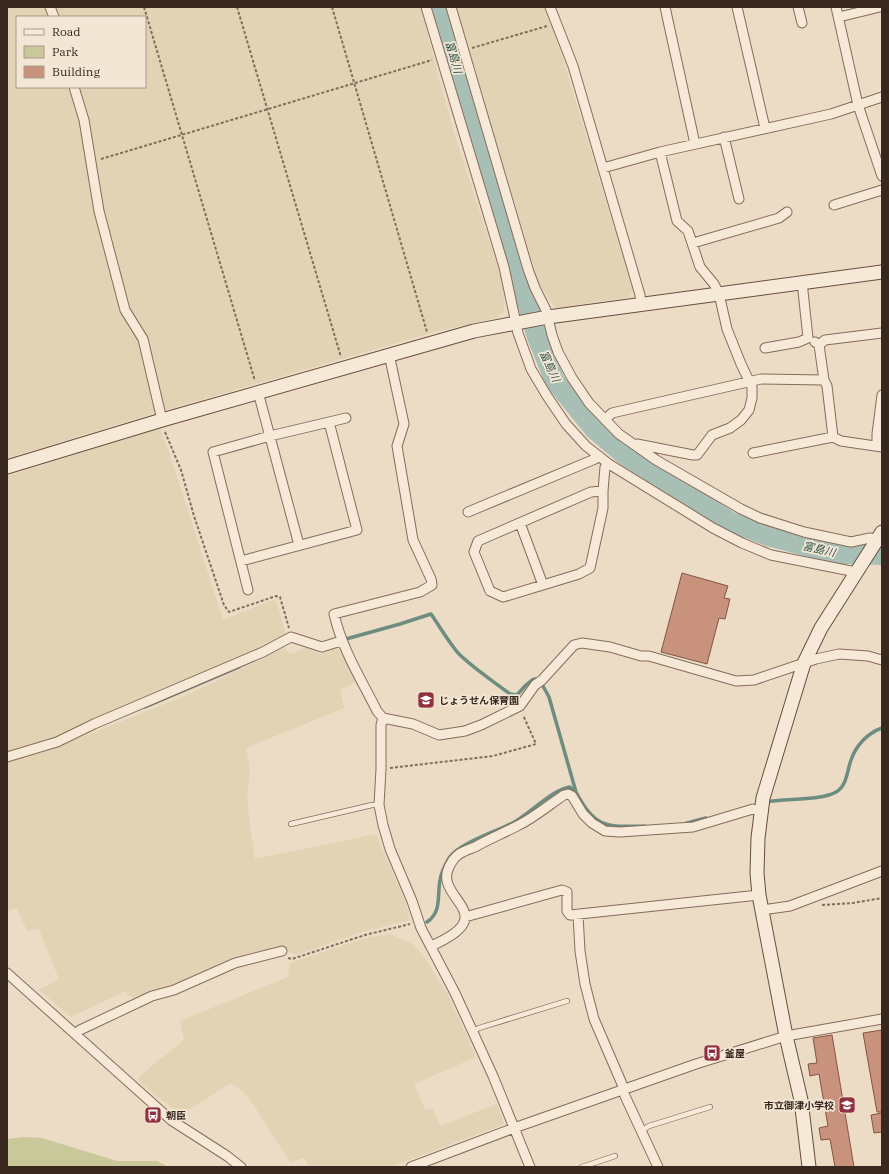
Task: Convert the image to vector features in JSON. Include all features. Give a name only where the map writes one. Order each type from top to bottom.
[{"type":"street","points":[[426,7],[504,267],[531,369],[566,424],[586,446],[609,464],[713,528],[742,543],[771,554],[858,569]]},
{"type":"street","points":[[451,7],[528,269],[545,318],[558,352],[572,378],[589,403],[619,434],[633,445],[740,510],[804,532],[851,542],[878,538]]},
{"type":"street","points":[[550,7],[573,66],[641,304]]},
{"type":"street","points":[[665,7],[695,144]]},
{"type":"street","points":[[737,7],[765,128]]},
{"type":"street","points":[[798,7],[802,23]]},
{"type":"street","points":[[836,7],[858,105],[882,176]]},
{"type":"street","points":[[839,17],[880,7]]},
{"type":"street","points":[[74,88],[84,120],[92,160],[99,211],[125,310],[143,339],[162,420]]},
{"type":"street","points":[[603,168],[660,152],[831,114],[882,97]]},
{"type":"street","points":[[724,137],[739,199]]},
{"type":"street","points":[[633,445],[637,444],[697,455],[712,436],[730,428],[740,420],[749,410],[752,398],[752,387],[740,364],[727,329],[719,294],[714,284],[700,267],[688,231],[677,221],[660,152]]},
{"type":"street","points":[[834,205],[882,190]]},
{"type":"street","points":[[693,243],[779,218],[788,212]]},
{"type":"street","points":[[7,467],[258,392],[474,331],[545,318],[641,304],[882,272]]},
{"type":"street","points":[[802,282],[808,338]]},
{"type":"street","points":[[819,344],[826,340],[882,333]]},
{"type":"street","points":[[808,338],[819,344]]},
{"type":"street","points":[[765,348],[799,342],[808,338]]},
{"type":"street","points":[[819,344],[824,380],[827,386],[833,437]]},
{"type":"street","points":[[389,354],[404,424],[397,446],[413,540],[431,579],[432,585],[420,592],[334,614],[341,641],[377,711],[383,718],[413,724],[439,735],[465,731],[476,727],[520,706],[531,689],[574,645],[582,643],[610,647],[641,656],[649,656],[736,681],[754,680],[804,663],[839,654],[868,656],[882,660]]},
{"type":"street","points":[[605,420],[612,413],[750,381],[761,379],[824,380]]},
{"type":"street","points":[[258,392],[299,545]]},
{"type":"street","points":[[753,453],[833,437],[841,441],[879,446],[882,395]]},
{"type":"street","points":[[248,590],[212,452],[270,436],[346,418]]},
{"type":"street","points":[[241,561],[357,530],[329,422]]},
{"type":"street","points":[[468,512],[599,456]]},
{"type":"street","points":[[603,491],[591,492],[478,541],[474,552],[490,591],[503,597],[579,574],[590,568],[603,508],[605,467],[609,464]]},
{"type":"street","points":[[520,523],[543,585]]},
{"type":"street","points":[[809,1167],[801,1100],[786,1036],[759,895],[757,873],[758,838],[763,798],[804,663],[821,628],[878,538]]},
{"type":"street","points":[[7,757],[56,742],[94,724],[263,652],[292,637],[322,647],[341,641]]},
{"type":"street","points":[[383,718],[381,725],[379,805],[390,849],[412,901],[419,922],[473,1031],[530,1167]]},
{"type":"street","points":[[431,946],[457,932],[463,925],[465,917],[462,905],[448,886],[446,877],[449,867],[458,855],[520,825],[568,794],[572,796],[583,814],[592,823],[605,831],[620,832],[693,827],[753,809],[761,811]]},
{"type":"street","points":[[762,910],[790,906],[882,871]]},
{"type":"street","points":[[465,917],[562,890],[567,892],[568,911],[570,915],[759,895]]},
{"type":"street","points":[[578,915],[580,951],[585,984],[594,1019],[622,1084],[623,1090],[658,1167]]},
{"type":"street","points":[[76,1034],[80,1030],[152,996],[174,990],[235,963],[282,951]]},
{"type":"street","points":[[7,973],[171,1120],[227,1156],[241,1167]]},
{"type":"street","points":[[411,1167],[514,1128],[696,1064],[786,1036],[882,1019]]},
{"type":"lane","points":[[291,824],[379,805]]},
{"type":"lane","points":[[473,1031],[567,1001]]},
{"type":"lane","points":[[641,1131],[649,1126],[710,1107]]},
{"type":"lane","points":[[582,1167],[615,1156]]},
{"type":"path","points":[[144,7],[258,392]]},
{"type":"path","points":[[237,7],[345,368]]},
{"type":"path","points":[[332,7],[430,343]]},
{"type":"path","points":[[464,51],[556,23]]},
{"type":"path","points":[[92,160],[104,158],[441,58]]},
{"type":"path","points":[[162,420],[163,427],[169,438],[181,470],[194,516],[224,605],[229,612],[276,596],[280,597],[292,637]]},
{"type":"path","points":[[381,769],[422,763],[493,756],[536,744],[520,706]]},
{"type":"path","points":[[815,906],[853,903],[882,898]]},
{"type":"path","points":[[282,951],[289,959],[292,959],[365,935],[419,922]]},
{"type":"shaded area","points":[[7,7],[420,7],[454,133],[502,280],[504,311],[496,318],[438,331],[172,408],[7,458]]},
{"type":"shaded area","points":[[456,7],[545,7],[557,40],[633,291],[629,297],[557,308],[551,303],[538,281]]},
{"type":"shaded area","points":[[160,428],[223,620],[273,600],[277,602],[286,636],[221,668],[59,737],[7,753],[7,476]]},
{"type":"shaded area","points":[[284,648],[290,654],[306,648],[320,654],[338,648],[356,681],[340,690],[344,708],[246,748],[250,770],[247,798],[255,859],[376,834],[406,904],[410,920],[362,932],[296,955],[281,948],[250,953],[223,962],[173,986],[161,988],[133,999],[125,991],[71,1017],[39,990],[59,979],[39,929],[27,931],[17,908],[7,911],[7,762],[36,754],[95,732],[189,694]]},
{"type":"shaded area","points":[[389,934],[412,944],[425,958],[448,995],[476,1057],[414,1084],[425,1110],[433,1109],[440,1126],[497,1104],[504,1124],[390,1167],[309,1167],[304,1158],[290,1162],[248,1096],[231,1083],[182,1114],[157,1097],[138,1080],[142,1074],[184,1040],[180,1021],[288,977],[290,963],[366,938]]},
{"type":"green space","points":[[25,1137],[42,1138],[117,1161],[157,1161],[169,1167],[7,1167],[7,1139]]},
{"type":"building","points":[[682,573],[728,586],[724,598],[730,599],[725,619],[719,618],[707,664],[661,652]]},
{"type":"building","points":[[882,1030],[882,1112],[877,1112],[863,1033]]},
{"type":"building","points":[[832,1035],[854,1167],[835,1167],[830,1139],[821,1140],[819,1128],[828,1126],[819,1074],[810,1076],[808,1064],[817,1063],[813,1038]]},
{"type":"building","points":[[882,1113],[882,1132],[874,1133],[871,1115]]},
{"type":"waterway","name":"富島川","points":[[440,7],[537,337],[555,381],[594,429],[625,455],[729,521],[768,536],[837,554],[882,555]]},
{"type":"waterway","points":[[346,639],[431,614],[458,653],[510,694],[517,695],[526,685],[535,679],[543,686],[549,697],[576,792],[589,813],[603,823],[611,825],[645,826]]},
{"type":"waterway","points":[[145,707],[239,667]]},
{"type":"waterway","points":[[766,802],[821,797],[836,792],[845,782],[851,760],[856,749],[867,736],[882,728]]},
{"type":"waterway","points":[[427,922],[432,918],[437,909],[441,874],[449,858],[454,852],[471,842],[516,821],[550,796],[564,788],[570,787],[575,792]]},
{"type":"waterway","points":[[687,823],[706,818]]},
{"type":"place","name":"じょうせん保育園","points":[[426,700]]},
{"type":"place","name":"釜屋","points":[[712,1053]]},
{"type":"place","name":"市立御津小学校","points":[[847,1105]]},
{"type":"place","name":"朝臣","points":[[153,1115]]}]
